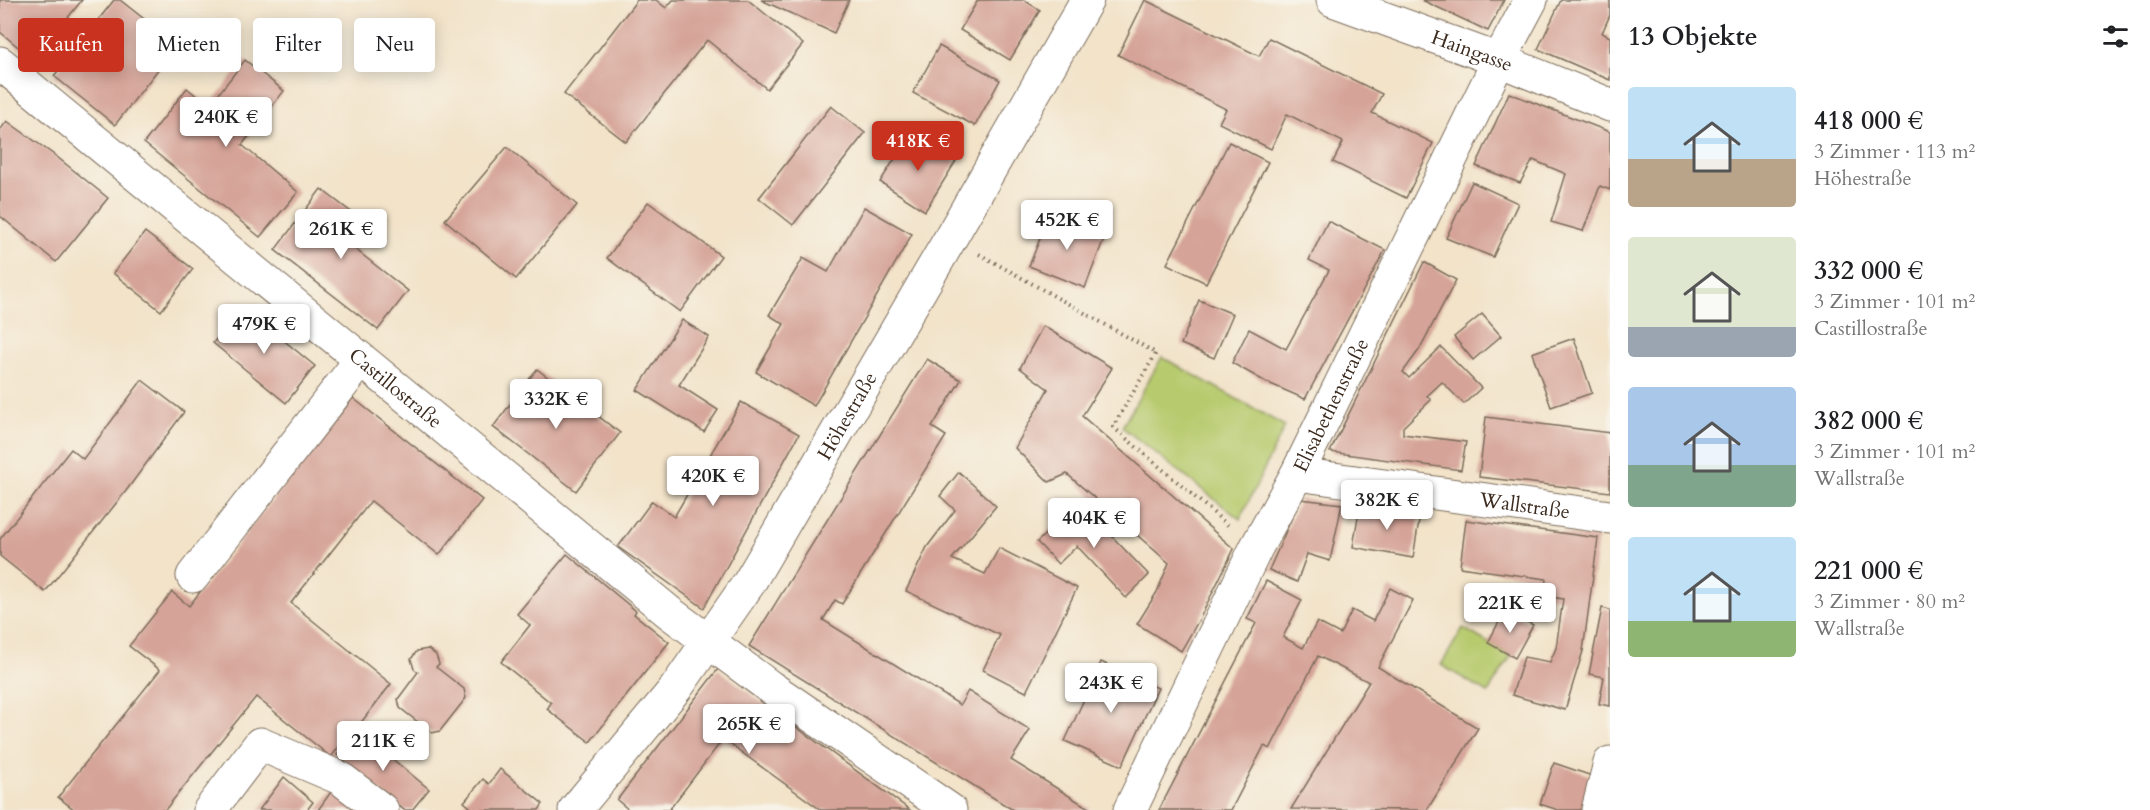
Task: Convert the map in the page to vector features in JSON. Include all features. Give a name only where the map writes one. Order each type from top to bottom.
[{"type":"street","name":"Höhestraße","points":[[575,810],[676,688],[710,642],[748,583],[950,240],[1087,0]]},
{"type":"street","name":"Haingasse","points":[[1333,0],[1499,60],[1610,105]]},
{"type":"street","name":"Elisabethenstraße","points":[[1130,810],[1256,548],[1298,474],[1530,0]]},
{"type":"street","name":"Castillostraße","points":[[0,63],[670,613],[770,687],[950,810]]},
{"type":"street","points":[[193,576],[361,360]]},
{"type":"street","name":"Wallstraße","points":[[1298,474],[1610,517]]},
{"type":"street","points":[[210,810],[260,744],[340,778],[382,810]]},
{"type":"street","points":[[1598,810],[1610,763]]},
{"type":"path","points":[[950,240],[1024,278],[1156,353],[1113,427],[1256,548]]},
{"type":"green space","points":[[1162,357],[1285,426],[1240,519],[1122,427]]},
{"type":"green space","points":[[1463,628],[1511,656],[1488,693],[1441,665]]},
{"type":"building","points":[[0,0],[82,0],[68,18],[18,18],[18,47],[0,32]]},
{"type":"building","points":[[114,0],[120,0],[143,18],[136,18],[136,72],[156,72],[115,125],[54,76],[57,72],[124,72],[124,18],[100,18]]},
{"type":"building","points":[[637,0],[656,0],[666,8],[673,0],[748,0],[803,44],[767,89],[707,40],[626,142],[564,94]]},
{"type":"building","points":[[761,0],[849,0],[834,33]]},
{"type":"building","points":[[978,0],[1024,0],[1040,10],[1010,60],[960,30]]},
{"type":"building","points":[[1145,0],[1259,56],[1269,38],[1382,94],[1372,113],[1433,143],[1406,198],[1333,162],[1343,142],[1287,114],[1271,149],[1219,123],[1226,109],[1118,55]]},
{"type":"building","points":[[1422,0],[1504,0],[1488,31]]},
{"type":"building","points":[[1561,0],[1610,0],[1610,15],[1602,33],[1610,37],[1610,80],[1538,49]]},
{"type":"building","points":[[939,46],[1000,80],[975,126],[913,93]]},
{"type":"building","points":[[245,60],[253,66],[253,72],[260,72],[284,91],[242,145],[298,192],[260,237],[144,143],[187,88],[209,106],[236,72],[241,72],[241,65]]},
{"type":"building","points":[[1509,93],[1610,132],[1610,190],[1600,186],[1583,231],[1551,222],[1566,174],[1533,160],[1520,183],[1476,166]]},
{"type":"building","points":[[831,106],[865,133],[793,225],[759,198]]},
{"type":"building","points":[[7,121],[108,198],[56,262],[0,216],[0,130]]},
{"type":"building","points":[[912,132],[956,161],[925,211],[880,182]]},
{"type":"building","points":[[1229,142],[1268,162],[1206,283],[1167,264]]},
{"type":"building","points":[[507,147],[577,205],[516,279],[445,220]]},
{"type":"building","points":[[1472,182],[1518,203],[1493,257],[1446,238]]},
{"type":"building","points":[[321,189],[372,228],[355,249],[408,291],[378,330],[275,250]]},
{"type":"building","points":[[648,202],[721,256],[680,312],[607,258]]},
{"type":"building","points":[[864,207],[912,234],[814,406],[756,372],[784,324],[769,315],[803,258],[828,272]]},
{"type":"building","points":[[1050,214],[1105,236],[1085,288],[1029,266]]},
{"type":"building","points":[[1328,221],[1385,250],[1305,399],[1266,382],[1232,363],[1249,329],[1286,349],[1329,270],[1309,260]]},
{"type":"building","points":[[145,232],[193,269],[161,311],[113,273]]},
{"type":"building","points":[[1424,262],[1456,280],[1419,350],[1403,372],[1409,378],[1441,347],[1481,388],[1464,404],[1442,382],[1427,396],[1431,400],[1403,427],[1403,434],[1466,442],[1461,470],[1330,452]]},
{"type":"building","points":[[1199,300],[1233,314],[1214,358],[1181,344]]},
{"type":"building","points":[[243,307],[315,366],[286,403],[213,343]]},
{"type":"building","points":[[1482,314],[1501,336],[1473,360],[1454,337]]},
{"type":"building","points":[[682,320],[709,337],[679,385],[718,410],[704,432],[637,390]]},
{"type":"building","points":[[1043,326],[1112,368],[1082,416],[1234,549],[1181,651],[1137,624],[1157,592],[1169,563],[1067,474],[1049,482],[1015,448],[1048,389],[1020,368]]},
{"type":"building","points":[[1574,338],[1592,393],[1551,407],[1532,353]]},
{"type":"building","points":[[927,359],[961,380],[932,427],[946,436],[842,604],[835,600],[823,620],[960,705],[968,691],[1030,730],[1011,760],[1092,810],[1013,810],[749,646]]},
{"type":"building","points":[[537,369],[620,433],[576,491],[493,427]]},
{"type":"building","points":[[142,380],[184,412],[126,491],[45,592],[0,556],[0,539],[71,449],[83,459]]},
{"type":"building","points":[[353,398],[482,500],[439,555],[371,501],[291,603],[391,684],[331,757],[256,697],[165,810],[75,810],[58,797],[160,670],[129,646],[172,592],[189,606]]},
{"type":"building","points":[[741,402],[799,434],[704,608],[618,547],[652,501],[674,517]]},
{"type":"building","points":[[1486,417],[1610,433],[1610,492],[1479,477]]},
{"type":"building","points":[[959,472],[996,506],[952,559],[985,574],[999,548],[1077,588],[1026,692],[983,670],[1000,635],[906,591],[927,547],[955,510],[940,496]]},
{"type":"building","points":[[1300,499],[1342,504],[1330,561],[1307,554],[1297,582],[1269,570]]},
{"type":"building","points":[[1079,502],[1149,575],[1126,598],[1077,546],[1058,564],[1037,542]]},
{"type":"building","points":[[1360,504],[1420,514],[1413,558],[1353,547]]},
{"type":"building","points":[[1466,520],[1598,538],[1583,651],[1565,710],[1512,695],[1524,657],[1550,662],[1556,648],[1563,599],[1544,596],[1546,579],[1460,567]]},
{"type":"building","points":[[567,554],[636,611],[634,614],[669,642],[590,742],[547,709],[551,703],[501,662],[530,625],[517,614]]},
{"type":"building","points":[[1266,581],[1302,600],[1283,637],[1303,648],[1317,622],[1340,634],[1352,610],[1373,621],[1390,588],[1413,600],[1378,667],[1478,728],[1427,810],[1291,809],[1369,682],[1318,656],[1270,749],[1264,746],[1231,810],[1159,810],[1256,623],[1247,619]]},
{"type":"building","points":[[1602,608],[1610,610],[1610,706],[1599,704],[1604,677],[1589,674]]},
{"type":"building","points":[[1505,610],[1533,625],[1515,658],[1488,643]]},
{"type":"building","points":[[428,649],[436,655],[439,664],[436,667],[464,689],[466,698],[440,731],[432,733],[400,708],[398,699],[418,672],[414,669],[411,659],[417,651]]},
{"type":"building","points":[[1101,662],[1158,688],[1122,766],[1065,741]]},
{"type":"building","points":[[718,669],[910,810],[821,810],[723,739],[669,810],[629,810],[617,800]]},
{"type":"building","points":[[357,730],[429,789],[412,810],[404,810],[337,755]]},
{"type":"building","points":[[1554,763],[1598,778],[1587,810],[1558,810],[1540,804]]},
{"type":"building","points":[[500,769],[543,804],[539,810],[468,810],[470,807],[464,802],[483,779],[489,784]]},
{"type":"building","points":[[284,777],[313,802],[307,810],[259,810]]},
{"type":"building","points":[[333,789],[360,810],[318,810]]}]
